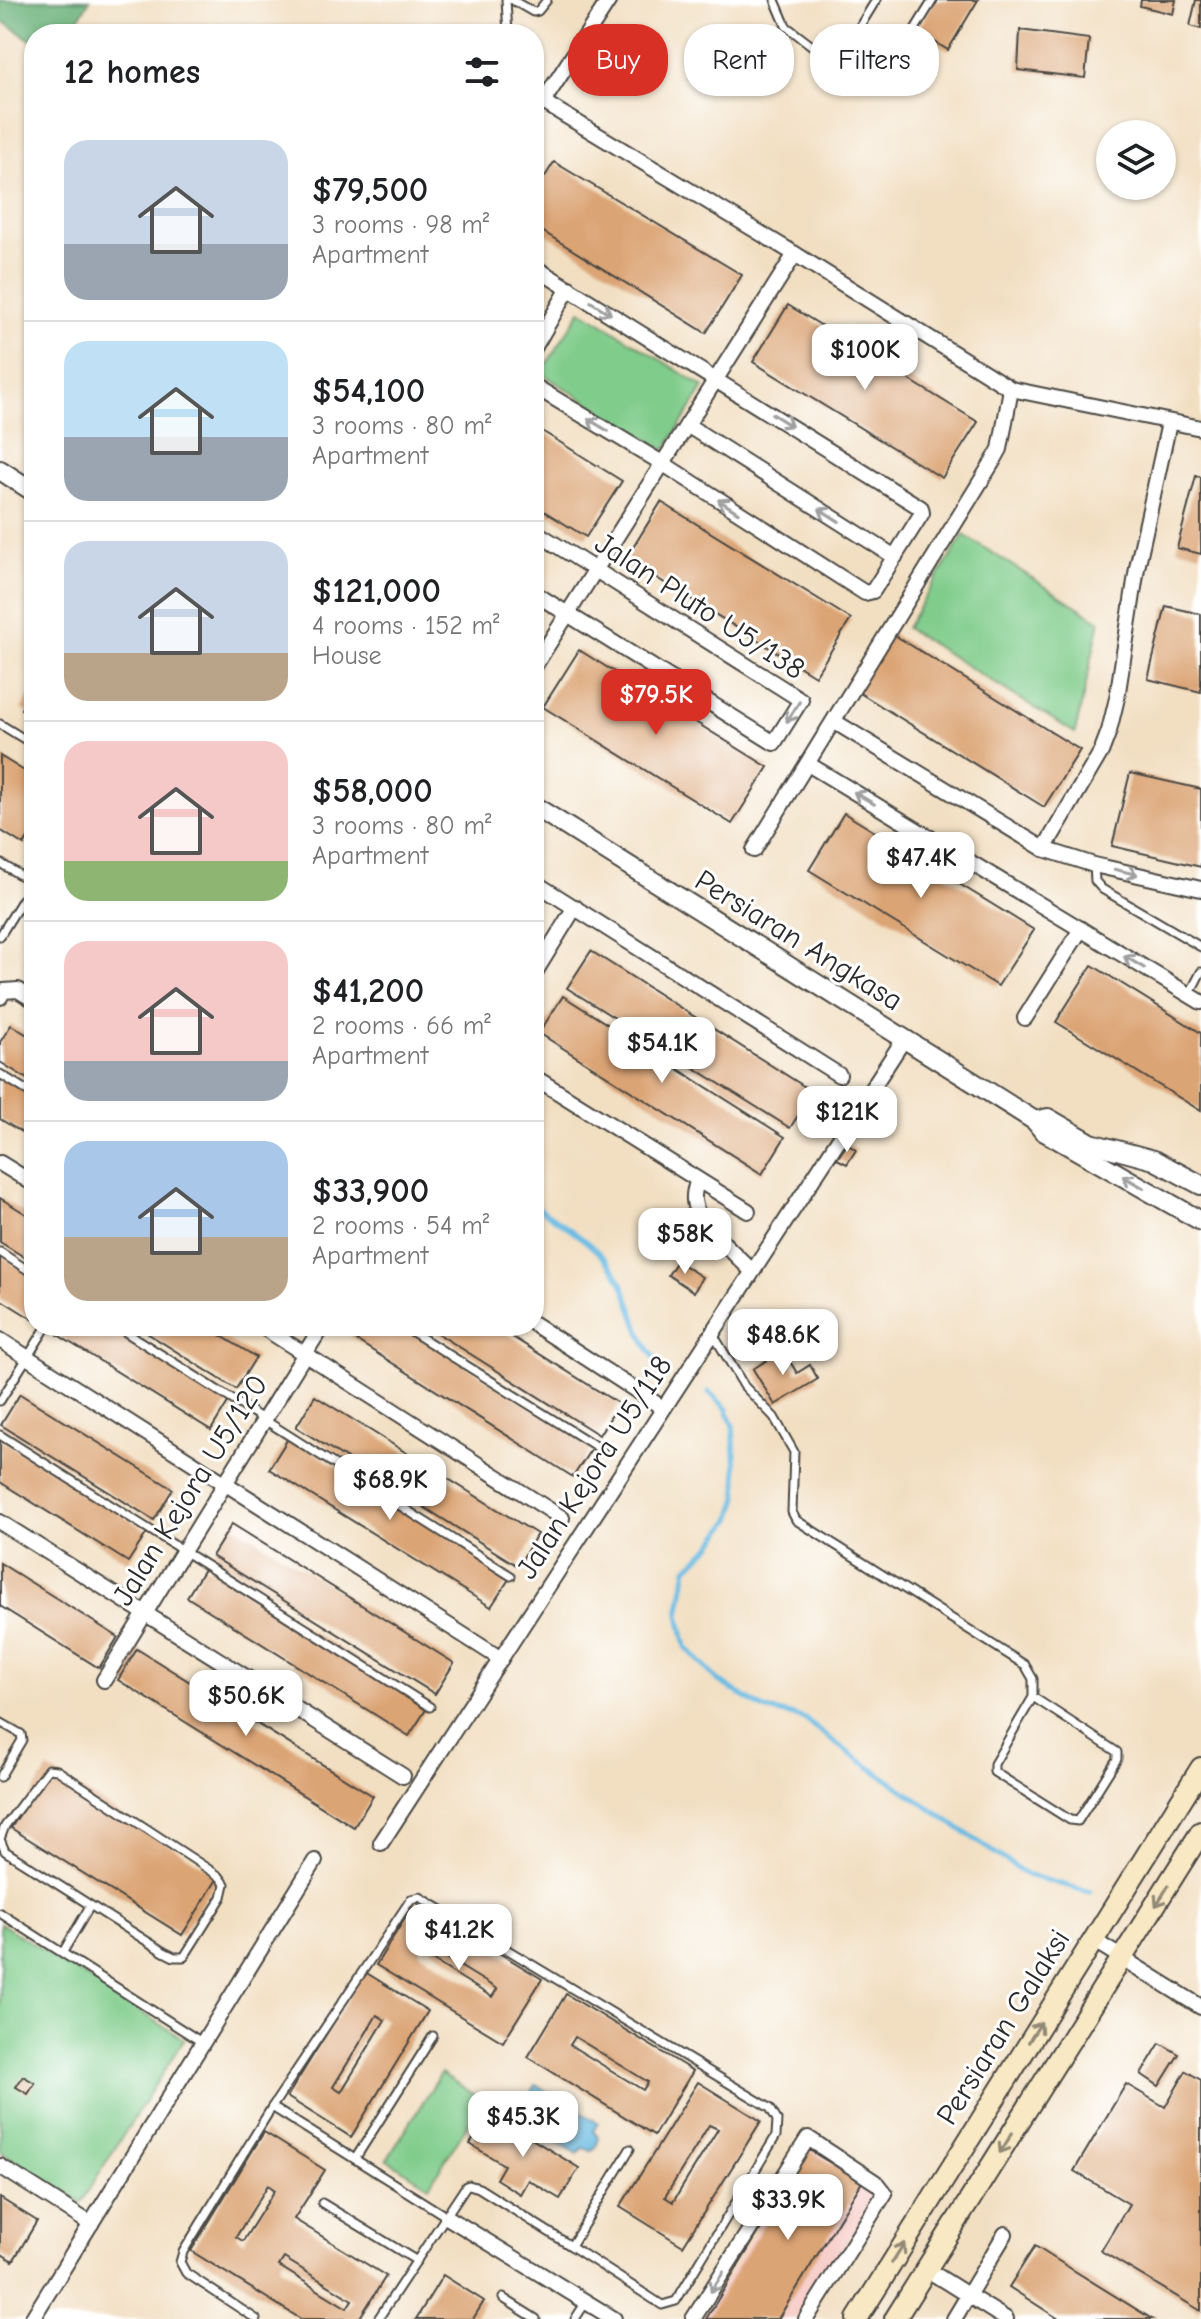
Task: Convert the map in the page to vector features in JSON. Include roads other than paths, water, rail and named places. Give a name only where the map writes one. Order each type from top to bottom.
[{"type":"main road","name":"Persiaran Galaksi","points":[[857,2319],[1201,1768]]},
{"type":"main road","points":[[895,2319],[1201,1832]]},
{"type":"street","points":[[544,88],[609,0]]},
{"type":"street","points":[[544,100],[1011,389],[1201,428]]},
{"type":"street","points":[[544,651],[795,254]]},
{"type":"street","points":[[544,273],[921,508],[922,513],[873,591],[865,593],[662,463],[544,392]]},
{"type":"street","points":[[544,331],[569,288]]},
{"type":"street","points":[[754,850],[1000,449],[1011,389]]},
{"type":"street","points":[[1044,849],[1101,752],[1109,731],[1137,568],[1169,423]]},
{"type":"street","points":[[687,425],[895,557]]},
{"type":"street","points":[[0,470],[24,486]]},
{"type":"street","name":"Jalan Pluto U5/138","points":[[544,537],[801,700],[774,743],[544,599]]},
{"type":"street","points":[[835,722],[1044,849],[1094,865],[1201,889]]},
{"type":"street","points":[[808,764],[1195,999]]},
{"type":"street","name":"Persiaran Angkasa","points":[[544,812],[1035,1121],[1043,1131],[1201,1221]]},
{"type":"street","points":[[544,888],[839,1075]]},
{"type":"street","points":[[544,958],[575,907]]},
{"type":"street","points":[[1025,1018],[1081,929]]},
{"type":"street","points":[[2,994],[18,990],[24,994]]},
{"type":"street","name":"Jalan Kejora U5/118","points":[[381,1843],[904,1039]]},
{"type":"street","points":[[544,1083],[748,1211]]},
{"type":"street","name":"Persiaran Angkasa","points":[[1035,1121],[1048,1118],[1091,1143],[1154,1160],[1201,1185]]},
{"type":"street","points":[[0,1163],[24,1178]]},
{"type":"street","points":[[698,1180],[692,1195],[697,1214],[752,1271]]},
{"type":"street","points":[[544,1331],[663,1408]]},
{"type":"street","points":[[277,1336],[562,1518]]},
{"type":"street","name":"Jalan Kejora U5/120","points":[[104,1680],[315,1336]]},
{"type":"street","points":[[0,1340],[501,1659]]},
{"type":"street","points":[[0,1522],[403,1776]]},
{"type":"street","points":[[32,2319],[315,1861]]},
{"type":"street","points":[[1093,1940],[1201,2007]]},
{"type":"street","points":[[693,2319],[808,2138],[878,2184],[885,2193],[806,2319]]},
{"type":"street","points":[[0,2166],[91,2224]]},
{"type":"street","points":[[447,2217],[614,2319]]},
{"type":"street","points":[[954,2319],[1005,2234]]},
{"type":"street","points":[[926,2269],[1006,2319]]},
{"type":"lane","points":[[506,0],[507,24]]},
{"type":"lane","points":[[512,0],[533,12],[538,11],[547,0]]},
{"type":"lane","points":[[775,0],[786,26],[810,45]]},
{"type":"lane","points":[[861,24],[876,0]]},
{"type":"lane","points":[[918,24],[933,0]]},
{"type":"lane","points":[[0,724],[24,739]]},
{"type":"lane","points":[[0,863],[24,877]]},
{"type":"lane","points":[[1094,865],[1095,881],[1102,889],[1201,947]]},
{"type":"lane","points":[[0,936],[24,897]]},
{"type":"lane","points":[[0,917],[9,922]]},
{"type":"lane","points":[[1195,999],[1201,972]]},
{"type":"lane","points":[[0,1074],[24,1089]]},
{"type":"lane","points":[[0,1252],[24,1268]]},
{"type":"lane","points":[[712,1332],[744,1386],[774,1417],[794,1452],[792,1512],[796,1520],[1025,1665],[1033,1679],[1033,1697],[994,1764],[994,1772],[1070,1820],[1078,1821],[1117,1759],[1117,1752],[1033,1697]]},
{"type":"lane","points":[[0,1401],[41,1336]]},
{"type":"lane","points":[[132,1336],[511,1576]]},
{"type":"lane","points":[[419,1336],[602,1450]]},
{"type":"lane","points":[[0,1435],[430,1707]]},
{"type":"lane","points":[[0,1722],[21,1734],[22,1740],[0,1777]]},
{"type":"lane","points":[[48,1769],[57,1770],[219,1876],[225,1884],[222,1897],[184,1957],[174,1957],[90,1906],[5,1851],[0,1839],[5,1826],[48,1769]]},
{"type":"lane","points":[[256,2319],[186,2273],[180,2262],[183,2252],[272,2107],[411,1899],[420,1897],[770,2108],[777,2120],[776,2136],[676,2301],[662,2305],[479,2188],[469,2185],[378,2319]]},
{"type":"lane","points":[[63,1952],[90,1906]]},
{"type":"lane","points":[[0,1913],[203,2043]]},
{"type":"lane","points":[[355,2159],[433,2036]]},
{"type":"lane","points":[[272,2107],[447,2217]]},
{"type":"lane","points":[[571,2246],[630,2149]]},
{"type":"lane","points":[[322,2203],[417,2261]]},
{"type":"lane","points":[[503,2298],[536,2319]]},
{"type":"lane","points":[[575,2319],[586,2302]]},
{"type":"water","points":[[536,2085],[598,2123],[593,2131],[599,2138],[596,2147],[592,2150],[582,2148],[578,2154],[517,2117]]},
{"type":"waterway","points":[[544,1212],[583,1239],[615,1271],[641,1334],[658,1362]]},
{"type":"waterway","points":[[709,1392],[727,1409],[733,1426],[738,1497],[731,1519],[711,1546],[687,1568],[679,1615],[686,1647],[717,1680],[764,1709],[803,1718],[1027,1875],[1090,1892]]}]
